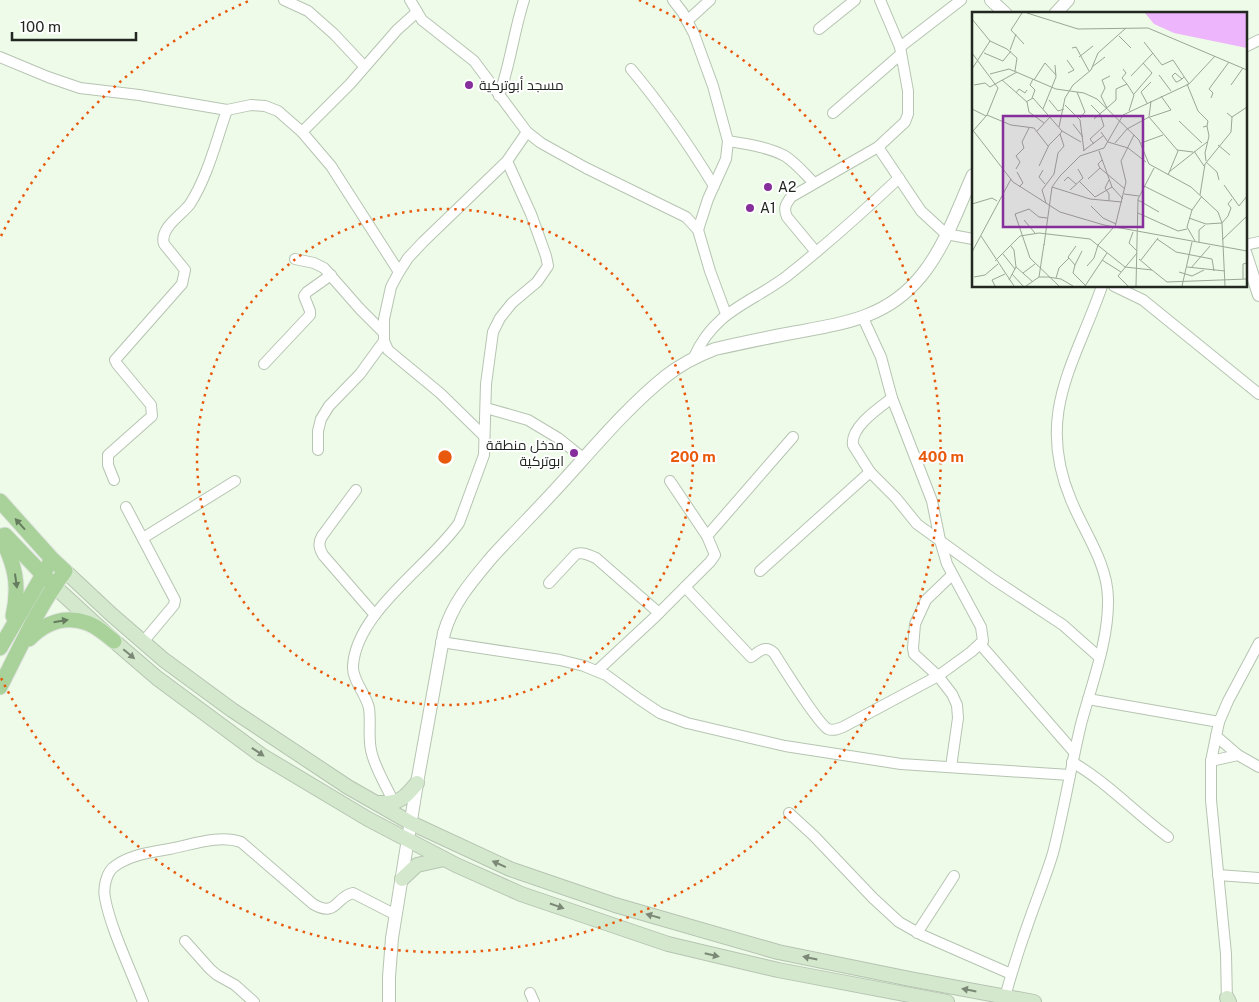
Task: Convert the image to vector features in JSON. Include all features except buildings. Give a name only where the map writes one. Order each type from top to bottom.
[{"type":"main road","points":[[0,501],[52,559],[164,660],[232,710],[348,787],[411,823],[510,869],[615,906],[778,952],[1034,1002]]},
{"type":"main road","points":[[0,530],[54,586],[157,678],[261,755],[368,819],[444,859],[521,894],[668,944],[778,970],[946,1002]]},
{"type":"main road","points":[[0,536],[13,565],[17,584],[17,596],[10,628]]},
{"type":"main road","points":[[0,648],[52,559]]},
{"type":"main road","points":[[0,687],[54,586],[65,571]]},
{"type":"main road","points":[[21,647],[34,633],[46,625],[59,620],[74,620],[88,623],[114,641]]},
{"type":"main road","points":[[378,803],[394,803],[407,796],[417,783]]},
{"type":"main road","points":[[402,880],[417,865],[444,859]]},
{"type":"street","points":[[284,0],[308,11],[334,34],[364,66]]},
{"type":"street","points":[[410,0],[422,20],[474,61],[526,132],[541,144],[686,217],[698,230],[710,271],[726,314]]},
{"type":"street","points":[[499,96],[505,80],[524,0]]},
{"type":"street","points":[[673,0],[694,34],[713,86],[728,141],[726,159],[698,230]]},
{"type":"street","points":[[687,21],[710,0]]},
{"type":"street","points":[[819,30],[856,0]]},
{"type":"street","points":[[816,252],[785,211],[785,205],[791,197],[878,147],[905,122],[908,114],[908,92],[901,50],[880,0]]},
{"type":"street","points":[[833,113],[901,50],[961,0]]},
{"type":"street","points":[[991,0],[1004,12]]},
{"type":"street","points":[[1057,12],[1068,0]]},
{"type":"street","points":[[302,132],[350,84],[397,30],[417,12]]},
{"type":"street","points":[[1246,46],[1259,40]]},
{"type":"street","points":[[0,57],[80,88],[139,95],[227,110],[251,105],[265,106],[278,111],[302,132],[331,166],[399,272]]},
{"type":"street","points":[[631,69],[693,151],[714,186]]},
{"type":"street","points":[[114,480],[108,465],[108,454],[152,416],[153,413],[151,406],[115,360],[182,284],[185,270],[164,244],[163,239],[168,229],[189,206],[196,194],[227,110]]},
{"type":"street","points":[[484,436],[440,393],[388,350],[384,337],[384,319],[391,287],[408,258],[507,162],[526,132]]},
{"type":"street","points":[[728,141],[755,146],[785,157],[814,183]]},
{"type":"street","points":[[878,147],[921,211],[946,234],[972,240]]},
{"type":"street","points":[[394,803],[371,751],[368,706],[355,676],[353,666],[366,626],[452,533],[459,523],[484,454],[486,384],[493,332],[500,318],[512,304],[537,282],[548,266],[531,214],[507,162]]},
{"type":"street","points":[[389,1002],[389,977],[396,915],[417,783],[442,642],[448,619],[460,596],[510,537],[583,458],[666,376],[694,357],[715,349],[863,318],[888,305],[906,292],[932,261],[972,177]]},
{"type":"street","points":[[694,357],[712,327],[726,314],[785,277],[840,232],[899,178]]},
{"type":"street","points":[[1246,244],[1259,242]]},
{"type":"street","points":[[1246,255],[1259,295]]},
{"type":"street","points":[[295,259],[314,263],[324,268],[384,337]]},
{"type":"street","points":[[264,364],[310,315],[304,296],[307,292],[331,275]]},
{"type":"street","points":[[1005,997],[1052,854],[1106,621],[1108,599],[1106,582],[1096,551],[1074,508],[1061,474],[1056,422],[1057,409],[1064,384],[1101,288]]},
{"type":"street","points":[[1118,288],[1143,300],[1259,394]]},
{"type":"street","points":[[685,587],[751,657],[766,648],[774,652],[826,729],[834,730],[843,727],[938,676],[980,644],[983,636],[981,627],[947,564],[932,501],[892,398],[880,356],[863,318]]},
{"type":"street","points":[[318,450],[318,431],[321,419],[329,406],[360,374],[384,337]]},
{"type":"street","points":[[892,398],[877,410],[854,434],[852,440],[853,445],[870,472],[896,498],[917,524],[992,578],[1064,625],[1099,657]]},
{"type":"street","points":[[486,408],[528,420],[558,438],[583,458]]},
{"type":"street","points":[[707,536],[793,437]]},
{"type":"street","points":[[760,571],[870,472]]},
{"type":"street","points":[[143,538],[235,481]]},
{"type":"street","points":[[598,670],[659,613],[715,555],[707,536],[670,481]]},
{"type":"street","points":[[356,490],[322,536],[319,541],[319,548],[375,615]]},
{"type":"street","points":[[126,507],[175,600],[174,605],[143,642]]},
{"type":"street","points":[[549,583],[576,554],[587,554],[596,558],[659,613]]},
{"type":"street","points":[[951,767],[958,718],[957,705],[952,694],[938,676],[914,654],[913,639],[915,624],[926,600],[952,575]]},
{"type":"street","points":[[442,642],[560,660],[598,670],[660,713],[687,723],[785,746],[901,764],[1070,775]]},
{"type":"street","points":[[980,644],[1073,757],[1146,821],[1168,837]]},
{"type":"street","points":[[1228,1001],[1226,954],[1211,800],[1211,761],[1219,722],[1228,701],[1259,644]]},
{"type":"street","points":[[1088,699],[1219,722]]},
{"type":"street","points":[[1216,736],[1238,755],[1259,767]]},
{"type":"street","points":[[1211,761],[1238,755]]},
{"type":"street","points":[[789,813],[898,922],[917,933],[1012,974]]},
{"type":"street","points":[[143,1002],[104,896],[108,874],[113,867],[129,858],[220,840],[235,840],[241,842],[319,908],[331,909],[337,906],[348,894],[353,893],[396,915]]},
{"type":"street","points":[[1218,875],[1259,878]]},
{"type":"street","points":[[917,933],[954,876]]},
{"type":"street","points":[[185,940],[210,969],[254,1002]]},
{"type":"street","points":[[382,1002],[389,977]]},
{"type":"place","name":"مسجد أبوتركية","points":[[469,85]]},
{"type":"place","name":"A2","points":[[768,187]]},
{"type":"place","name":"A1","points":[[750,208]]},
{"type":"place","name":"مدخل منطقة ابوتركية","points":[[574,453]]}]
